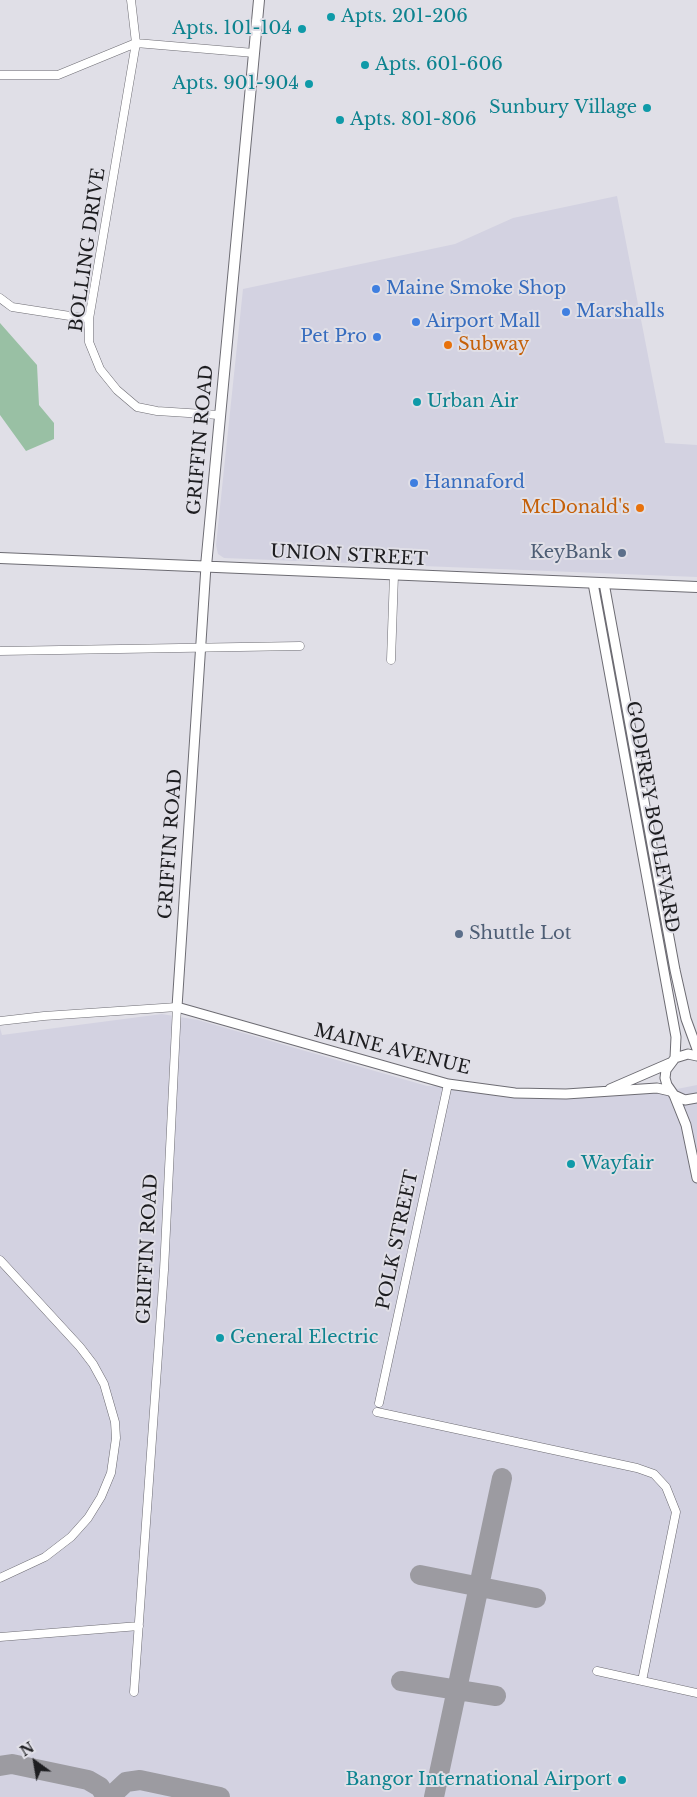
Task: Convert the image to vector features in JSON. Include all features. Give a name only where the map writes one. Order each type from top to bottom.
[{"type":"main road","name":"GRIFFIN ROAD","points":[[206,566],[259,0]]},
{"type":"main road","name":"UNION STREET","points":[[0,558],[697,587]]},
{"type":"street","name":"BOLLING DRIVE","points":[[130,0],[136,43],[89,319],[89,342],[100,369],[117,390],[137,407],[157,411],[219,415]]},
{"type":"street","points":[[0,75],[58,75],[136,43],[254,52]]},
{"type":"street","points":[[0,298],[12,307],[89,319]]},
{"type":"street","name":"GRIFFIN ROAD","points":[[134,1692],[164,1270],[177,1007],[199,648],[206,566]]},
{"type":"street","points":[[391,660],[394,575]]},
{"type":"street","name":"GODFREY BOULEVARD","points":[[593,583],[676,1037],[672,1061],[665,1078],[672,1093]]},
{"type":"street","name":"GODFREY BOULEVARD","points":[[604,583],[675,970],[686,1019],[697,1048]]},
{"type":"street","points":[[0,651],[300,646]]},
{"type":"street","points":[[0,1021],[177,1007]]},
{"type":"street","name":"MAINE AVENUE","points":[[177,1007],[448,1084],[515,1093],[603,1092],[657,1088],[685,1100],[697,1098]]},
{"type":"street","name":"MAINE AVENUE","points":[[603,1092],[688,1054],[697,1056]]},
{"type":"street","name":"POLK STREET","points":[[379,1403],[448,1084]]},
{"type":"street","points":[[672,1093],[686,1125],[697,1178]]},
{"type":"street","points":[[0,1260],[80,1347],[93,1364],[104,1384],[115,1422],[116,1438],[110,1473],[101,1497],[88,1518],[71,1538],[45,1557],[0,1578]]},
{"type":"street","points":[[377,1412],[637,1468],[654,1474],[666,1487],[676,1512],[642,1681]]},
{"type":"street","points":[[0,1637],[139,1626]]},
{"type":"street","points":[[597,1671],[697,1693]]},
{"type":"shaded area","points":[[617,196],[665,443],[697,445],[697,577],[224,558],[218,554],[216,545],[243,289],[455,244],[513,218]]},
{"type":"shaded area","name":"Bangor International Airport","points":[[162,1014],[198,1020],[427,1086],[667,1091],[697,1085],[697,1797],[0,1797],[0,1028],[2,1035]]},
{"type":"green space","points":[[0,323],[37,365],[39,405],[54,423],[54,439],[26,451],[0,415]]},
{"type":"taxiway","points":[[434,1797],[502,1478]]},
{"type":"taxiway","points":[[420,1575],[536,1598]]},
{"type":"taxiway","points":[[401,1681],[496,1696]]},
{"type":"taxiway","points":[[0,1766],[12,1764],[88,1780],[100,1787],[106,1797]]},
{"type":"taxiway","points":[[110,1797],[126,1782],[140,1780],[220,1797]]},
{"type":"place","name":"Apts. 201-206","points":[[331,17]]},
{"type":"place","name":"Apts. 101-104","points":[[302,29]]},
{"type":"place","name":"Apts. 601-606","points":[[365,65]]},
{"type":"place","name":"Apts. 901-904","points":[[309,84]]},
{"type":"place","name":"Sunbury Village","points":[[647,108]]},
{"type":"place","name":"Apts. 801-806","points":[[340,120]]},
{"type":"place","name":"Maine Smoke Shop","points":[[376,289]]},
{"type":"place","name":"Marshalls","points":[[566,312]]},
{"type":"place","name":"Airport Mall","points":[[416,322]]},
{"type":"place","name":"Pet Pro","points":[[377,337]]},
{"type":"place","name":"Subway","points":[[448,345]]},
{"type":"place","name":"Urban Air","points":[[417,402]]},
{"type":"place","name":"Hannaford","points":[[414,483]]},
{"type":"place","name":"McDonald's","points":[[640,508]]},
{"type":"place","name":"KeyBank","points":[[622,553]]},
{"type":"place","name":"Shuttle Lot","points":[[459,934]]},
{"type":"place","name":"Wayfair","points":[[571,1164]]},
{"type":"place","name":"General Electric","points":[[220,1338]]},
{"type":"place","name":"Bangor International Airport","points":[[622,1780]]}]
